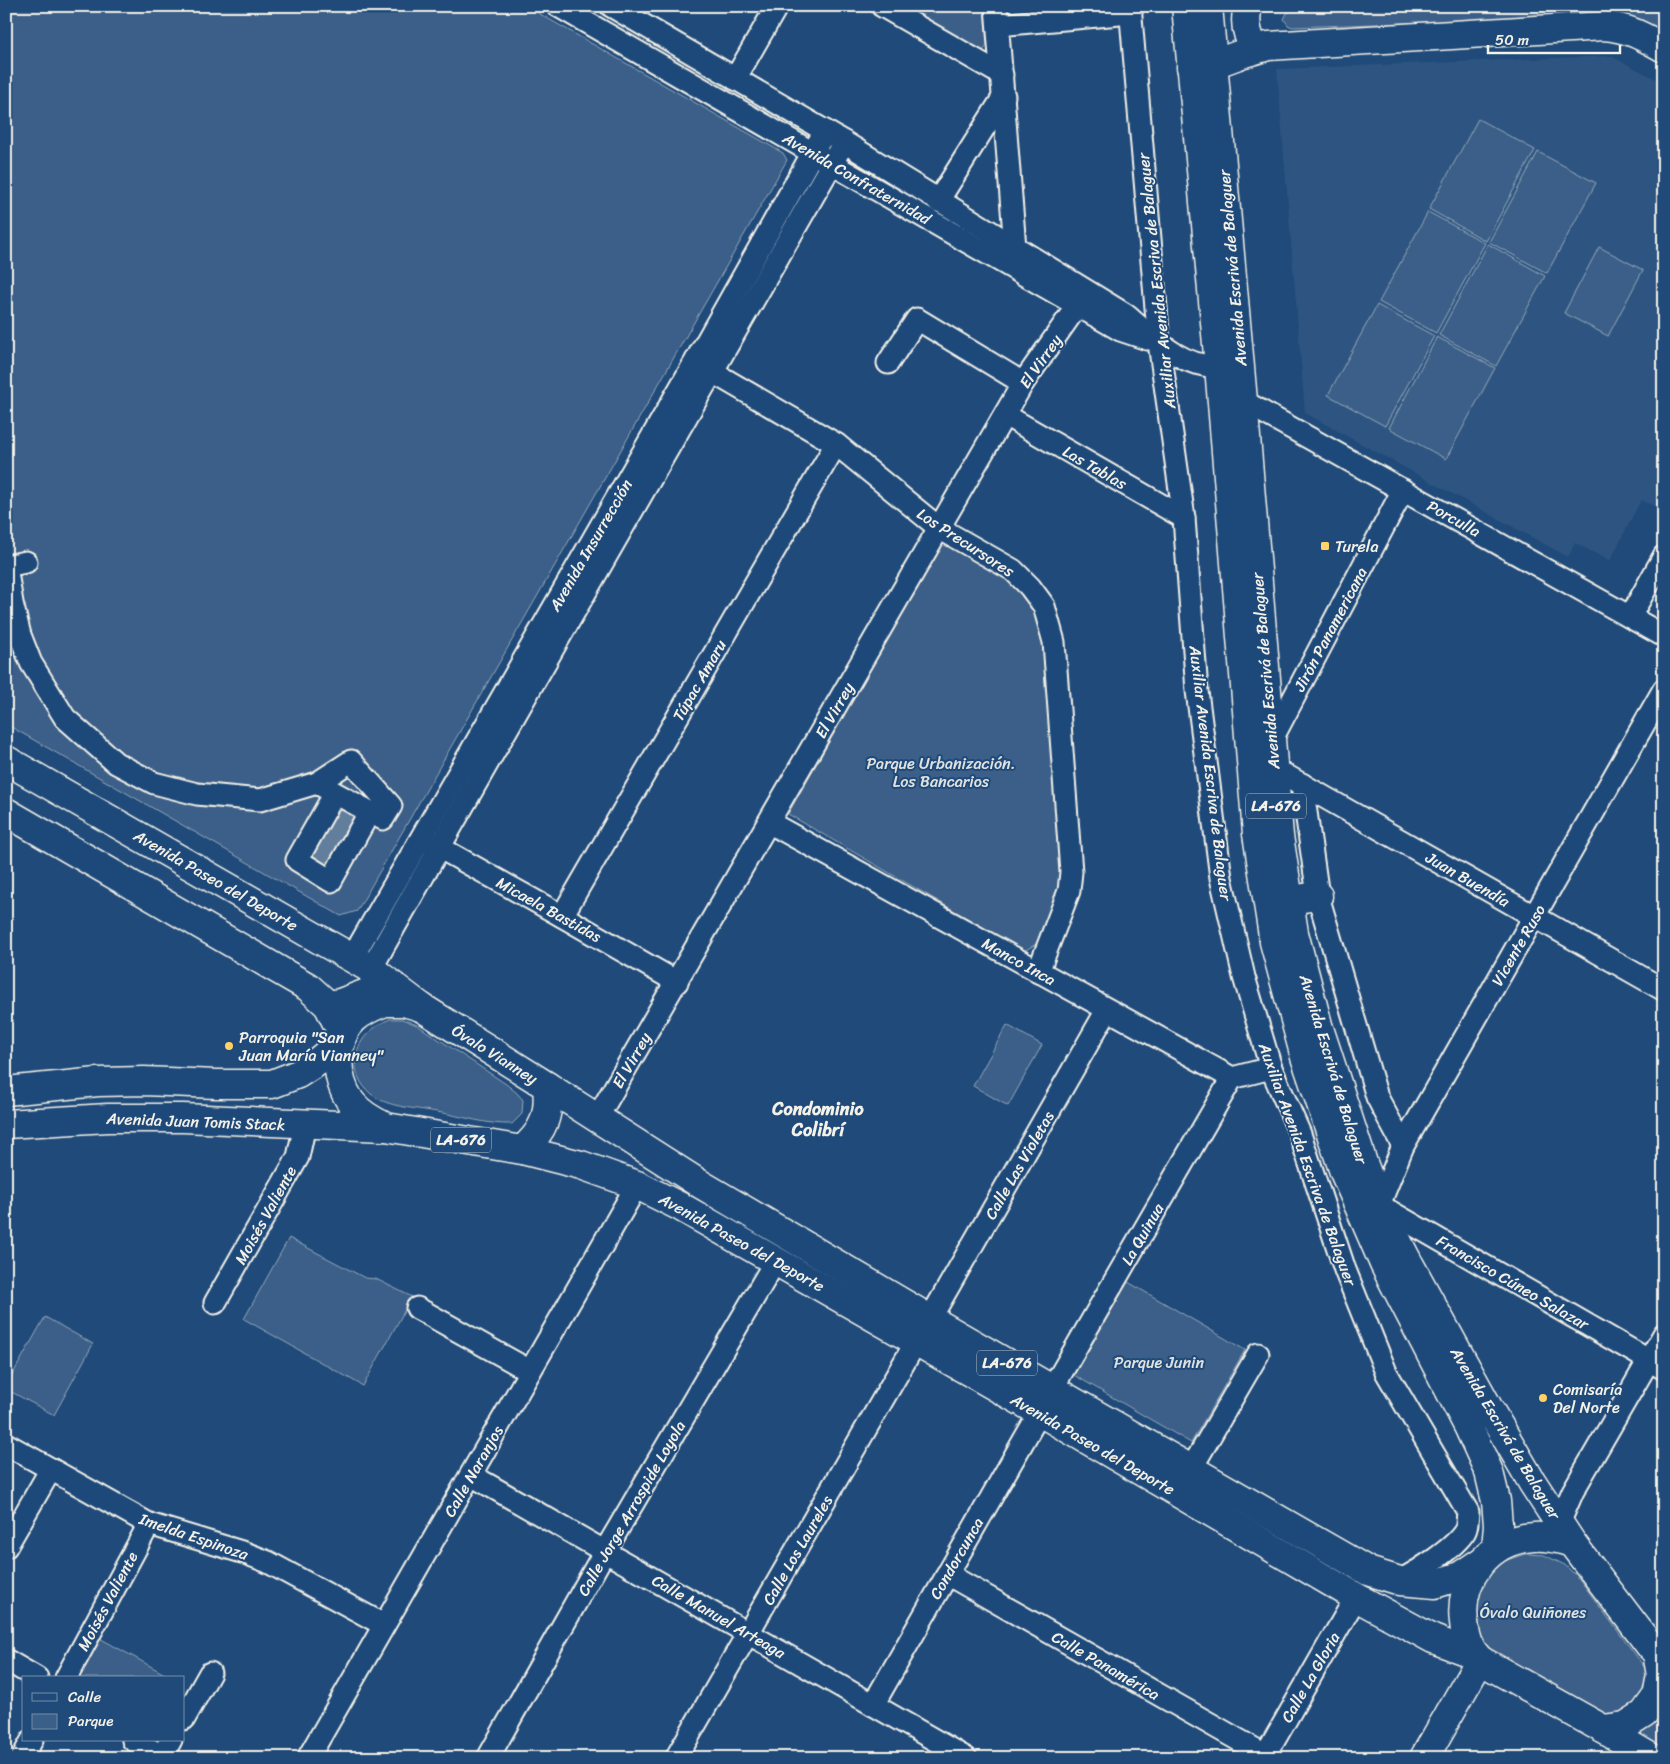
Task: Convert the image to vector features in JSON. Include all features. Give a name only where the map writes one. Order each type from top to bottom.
[{"type":"main road","name":"Avenida Escrivá de Balaguer","points":[[1186,6],[1203,65],[1244,401],[1279,836],[1294,933],[1318,1025],[1363,1163],[1370,1208],[1384,1264],[1468,1426],[1489,1472],[1496,1501],[1498,1525],[1489,1556]]},
{"type":"main road","name":"Avenida Escrivá de Balaguer","points":[[1208,6],[1203,65],[1219,366],[1257,834],[1274,942],[1304,1057],[1344,1172],[1406,1258],[1561,1534]]},
{"type":"main road","points":[[1248,6],[1246,28],[1250,42],[1256,50]]},
{"type":"main road","points":[[1203,65],[1268,46],[1604,26],[1622,28],[1664,48]]},
{"type":"main road","name":"Avenida Paseo del Deporte","points":[[6,760],[362,964],[421,1007]]},
{"type":"main road","points":[[6,812],[308,987],[328,1005],[342,1038]]},
{"type":"main road","points":[[1289,900],[1318,896]]},
{"type":"main road","points":[[328,1005],[340,1003],[372,991],[376,979],[362,964]]},
{"type":"main road","name":"Óvalo Vianney","points":[[342,1038],[353,1020],[368,1008],[385,1002],[404,1002],[421,1007],[547,1086],[547,1115],[542,1128],[522,1150]]},
{"type":"main road","name":"LA-676","points":[[6,1091],[98,1082],[144,1081],[272,1084],[298,1074],[317,1062],[342,1038]]},
{"type":"main road","name":"LA-676","points":[[342,1038],[338,1063],[342,1084],[352,1102],[367,1117],[386,1127],[522,1150]]},
{"type":"main road","name":"Avenida Paseo del Deporte","points":[[547,1086],[697,1182],[930,1319],[1046,1401],[1356,1597],[1433,1639],[1476,1657]]},
{"type":"main road","name":"Avenida Juan Tomis Stack","points":[[6,1124],[117,1118],[183,1118],[305,1125],[386,1127]]},
{"type":"main road","name":"Avenida Paseo del Deporte","points":[[522,1150],[581,1165],[637,1185],[681,1207],[776,1260],[916,1342],[1191,1469],[1368,1571],[1400,1582],[1436,1584],[1460,1576],[1489,1556]]},
{"type":"main road","name":"LA-676","points":[[1603,1729],[1625,1726],[1644,1714],[1657,1696],[1661,1675],[1660,1657],[1561,1534],[1514,1541],[1489,1556],[1468,1582],[1462,1608],[1465,1634],[1476,1657],[1652,1758]]},
{"type":"main road","points":[[1424,1758],[1476,1657]]},
{"type":"street","name":"Avenida Confraternidad","points":[[558,6],[1077,306],[1120,330],[1159,343]]},
{"type":"street","points":[[735,79],[777,6]]},
{"type":"street","points":[[882,6],[1002,75]]},
{"type":"street","name":"Avenida Confraternidad","points":[[621,9],[735,79],[844,142],[1126,315],[1159,343],[1193,363],[1206,367],[1219,366]]},
{"type":"street","points":[[612,37],[621,9]]},
{"type":"street","points":[[1015,248],[997,16],[1131,10]]},
{"type":"street","name":"Auxiliar Avenida Escriva de Balaguer","points":[[1131,10],[1159,343],[1184,518],[1197,691],[1221,878],[1244,977],[1272,1068],[1300,1134],[1345,1270],[1386,1372],[1468,1512],[1465,1530],[1449,1548],[1400,1582]]},
{"type":"street","points":[[938,201],[1004,96]]},
{"type":"street","name":"Avenida Insurrección","points":[[362,964],[825,131]]},
{"type":"street","name":"Avenida Insurrección","points":[[430,842],[714,372],[844,142]]},
{"type":"street","name":"El Virrey","points":[[597,1118],[770,823],[1023,383],[1077,306]]},
{"type":"street","points":[[888,363],[917,319],[1023,383]]},
{"type":"street","name":"Los Precursores","points":[[695,362],[836,444],[939,528],[1013,570],[1030,587],[1044,606],[1054,642],[1071,872],[1069,891],[1038,972]]},
{"type":"street","name":"Porculla","points":[[1244,401],[1664,636]]},
{"type":"street","name":"Las Tablas","points":[[1005,416],[1184,518]]},
{"type":"street","name":"Túpac Amaru","points":[[562,916],[836,444]]},
{"type":"street","name":"Jirón Panamericana","points":[[1271,741],[1403,490]]},
{"type":"street","points":[[1630,617],[1664,556]]},
{"type":"street","points":[[13,565],[12,603],[20,634],[32,663],[65,718],[116,763],[154,783],[197,794],[260,800],[326,788],[383,820],[391,806],[351,761],[326,788],[297,860],[331,881],[369,813]]},
{"type":"street","name":"Vicente Ruso","points":[[1370,1208],[1403,1146],[1664,689]]},
{"type":"street","name":"Juan Buendía","points":[[1273,768],[1664,990]]},
{"type":"street","points":[[1302,784],[1318,896],[1377,1097],[1403,1146]]},
{"type":"street","name":"Manco Inca","points":[[770,823],[1232,1078]]},
{"type":"street","name":"Micaela Bastidas","points":[[430,842],[677,982]]},
{"type":"street","name":"Calle Las Violetas","points":[[930,1319],[1107,1010]]},
{"type":"street","points":[[1232,1078],[1272,1068]]},
{"type":"street","name":"La Quinua","points":[[1046,1401],[1232,1078]]},
{"type":"street","name":"Moisés Valiente","points":[[215,1303],[298,1156],[305,1125]]},
{"type":"street","name":"Calle Naranjos","points":[[308,1758],[637,1185]]},
{"type":"street","name":"Francisco Cúneo Salazar","points":[[1370,1208],[1656,1364]]},
{"type":"street","name":"Calle Jorge Arrospide Loyola","points":[[488,1758],[605,1551],[776,1260]]},
{"type":"street","points":[[417,1308],[530,1371]]},
{"type":"street","points":[[1561,1534],[1573,1491],[1656,1364],[1664,1334]]},
{"type":"street","name":"Calle Los Laureles","points":[[676,1758],[916,1342]]},
{"type":"street","points":[[1191,1469],[1258,1354]]},
{"type":"street","name":"Condorcunca","points":[[874,1705],[1046,1401]]},
{"type":"street","name":"Imelda Espinoza","points":[[6,1444],[149,1524],[245,1553],[268,1562],[384,1625]]},
{"type":"street","points":[[6,1547],[52,1469]]},
{"type":"street","name":"Calle Manuel Arteaga","points":[[471,1474],[966,1758]]},
{"type":"street","name":"Moisés Valiente","points":[[67,1676],[149,1524]]},
{"type":"street","name":"Calle Panamérica","points":[[947,1574],[1264,1756]]},
{"type":"street","name":"Calle La Gloria","points":[[1264,1756],[1356,1597]]},
{"type":"street","points":[[6,1660],[34,1676]]},
{"type":"street","points":[[185,1717],[210,1673]]},
{"type":"street","points":[[22,1758],[31,1742]]},
{"type":"street","points":[[139,1742],[165,1752]]},
{"type":"shaded area","points":[[1611,56],[1664,83],[1664,507],[1662,510],[1641,500],[1610,561],[1575,543],[1568,557],[1305,413],[1277,69]]},
{"type":"shaded area","points":[[337,800],[365,816],[331,872],[304,856]]},
{"type":"green space","points":[[6,6],[526,6],[783,153],[787,160],[357,911],[341,916],[6,724]]},
{"type":"green space","points":[[896,6],[984,6],[987,46],[981,53]]},
{"type":"green space","points":[[1405,6],[1646,6],[1664,16],[1664,35],[1625,15],[1292,27],[1284,19],[1287,13],[1292,11]]},
{"type":"green space","points":[[1478,119],[1535,150],[1486,241],[1429,209]]},
{"type":"green space","points":[[1538,152],[1596,183],[1547,273],[1489,242]]},
{"type":"green space","points":[[1428,212],[1485,243],[1436,333],[1379,302]]},
{"type":"green space","points":[[1488,244],[1545,276],[1496,366],[1439,335]]},
{"type":"green space","points":[[1599,247],[1643,270],[1608,336],[1564,313]]},
{"type":"green space","points":[[1377,305],[1434,336],[1385,426],[1328,395]]},
{"type":"green space","points":[[1437,337],[1495,368],[1446,459],[1389,428]]},
{"type":"green space","name":"Parque Urbanización. Los Bancarios","points":[[944,540],[1008,577],[1029,594],[1044,636],[1063,876],[1038,943],[1024,951],[788,814]]},
{"type":"green space","points":[[390,1019],[402,1019],[417,1025],[506,1084],[523,1100],[522,1114],[512,1124],[493,1123],[400,1106],[386,1102],[373,1095],[367,1090],[359,1077],[356,1057],[360,1044],[368,1033]]},
{"type":"green space","points":[[1007,1025],[1042,1045],[1008,1106],[973,1086]]},
{"type":"green space","points":[[289,1238],[365,1278],[376,1279],[412,1297],[363,1386],[244,1319]]},
{"type":"green space","name":"Parque Junin","points":[[1128,1282],[1245,1350],[1191,1443],[1074,1375]]},
{"type":"green space","points":[[45,1317],[93,1344],[54,1415],[6,1389]]},
{"type":"green space","name":"Óvalo Quiñones","points":[[1525,1554],[1544,1555],[1565,1565],[1580,1580],[1648,1672],[1643,1706],[1609,1718],[1499,1659],[1484,1641],[1473,1625],[1473,1600],[1485,1575],[1498,1563]]},
{"type":"green space","points":[[94,1635],[168,1676],[72,1676]]},
{"type":"green space","points":[[1664,1708],[1664,1755],[1633,1737],[1660,1717]]},
{"type":"place","name":"Turela","points":[[1325,546]]},
{"type":"place","name":"Parroquia \"San Juan María Vianney\"","points":[[229,1046]]},
{"type":"place","name":"Comisaría Del Norte","points":[[1543,1398]]},
{"type":"district","name":"Condominio Colibrí","points":[[818,1119]]}]
